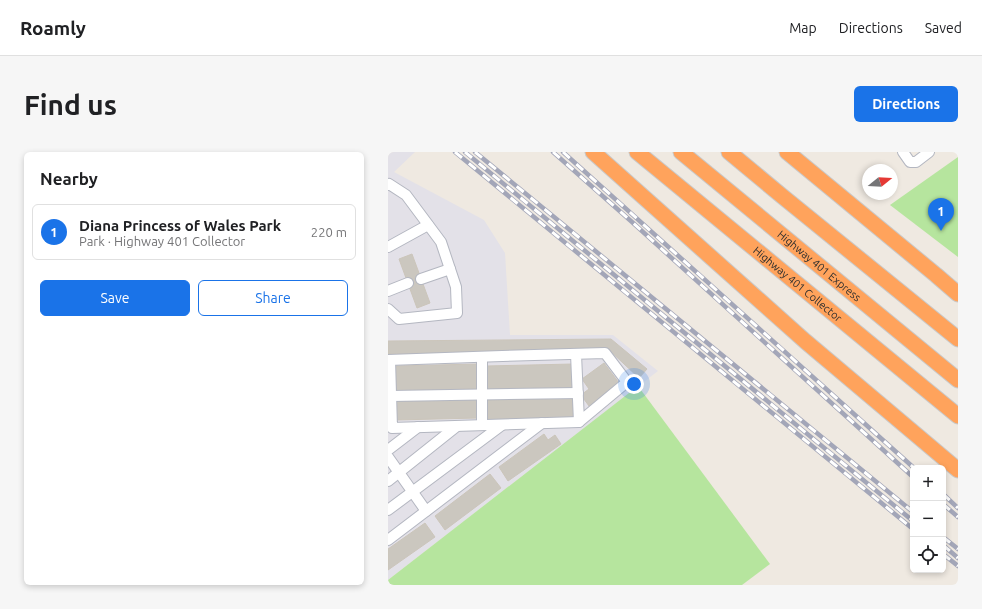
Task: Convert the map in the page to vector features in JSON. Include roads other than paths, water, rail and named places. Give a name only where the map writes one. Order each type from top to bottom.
[{"type":"highway","points":[[593,152],[805,341],[958,470]]},
{"type":"highway","name":"Highway 401 Collector","points":[[638,152],[958,416]]},
{"type":"highway","name":"Highway 401 Express","points":[[681,152],[958,380]]},
{"type":"highway","points":[[729,152],[958,339]]},
{"type":"highway","points":[[787,152],[958,291]]},
{"type":"highway","points":[[936,274],[958,294]]},
{"type":"lane","points":[[903,152],[910,162],[916,162],[929,152]]},
{"type":"lane","points":[[388,185],[389,184],[406,195],[441,242],[456,287],[457,313],[399,319],[388,309]]},
{"type":"lane","points":[[388,247],[428,225]]},
{"type":"lane","points":[[421,279],[450,269]]},
{"type":"lane","points":[[388,291],[408,283]]},
{"type":"lane","points":[[605,353],[627,382],[579,422],[392,428],[389,360],[482,357],[605,353]]},
{"type":"lane","points":[[576,354],[579,422]]},
{"type":"lane","points":[[482,357],[482,425]]},
{"type":"lane","points":[[391,396],[578,392]]},
{"type":"lane","points":[[388,540],[542,424]]},
{"type":"lane","points":[[388,510],[502,425]]},
{"type":"lane","points":[[388,481],[456,426]]},
{"type":"lane","points":[[388,450],[418,427]]},
{"type":"lane","points":[[388,457],[426,511]]},
{"type":"railway","points":[[455,152],[910,527]]},
{"type":"railway","points":[[465,152],[910,519]]},
{"type":"railway","points":[[475,152],[910,510]]},
{"type":"railway","points":[[553,152],[910,474]]},
{"type":"railway","points":[[563,152],[911,465]]},
{"type":"railway","points":[[946,497],[958,508]]},
{"type":"railway","points":[[946,507],[958,517]]},
{"type":"railway","points":[[946,539],[958,549]]},
{"type":"railway","points":[[946,548],[958,558]]},
{"type":"railway","points":[[946,556],[958,566]]},
{"type":"place","name":"Diana Princess of Wales Park","points":[[941,231]]}]
